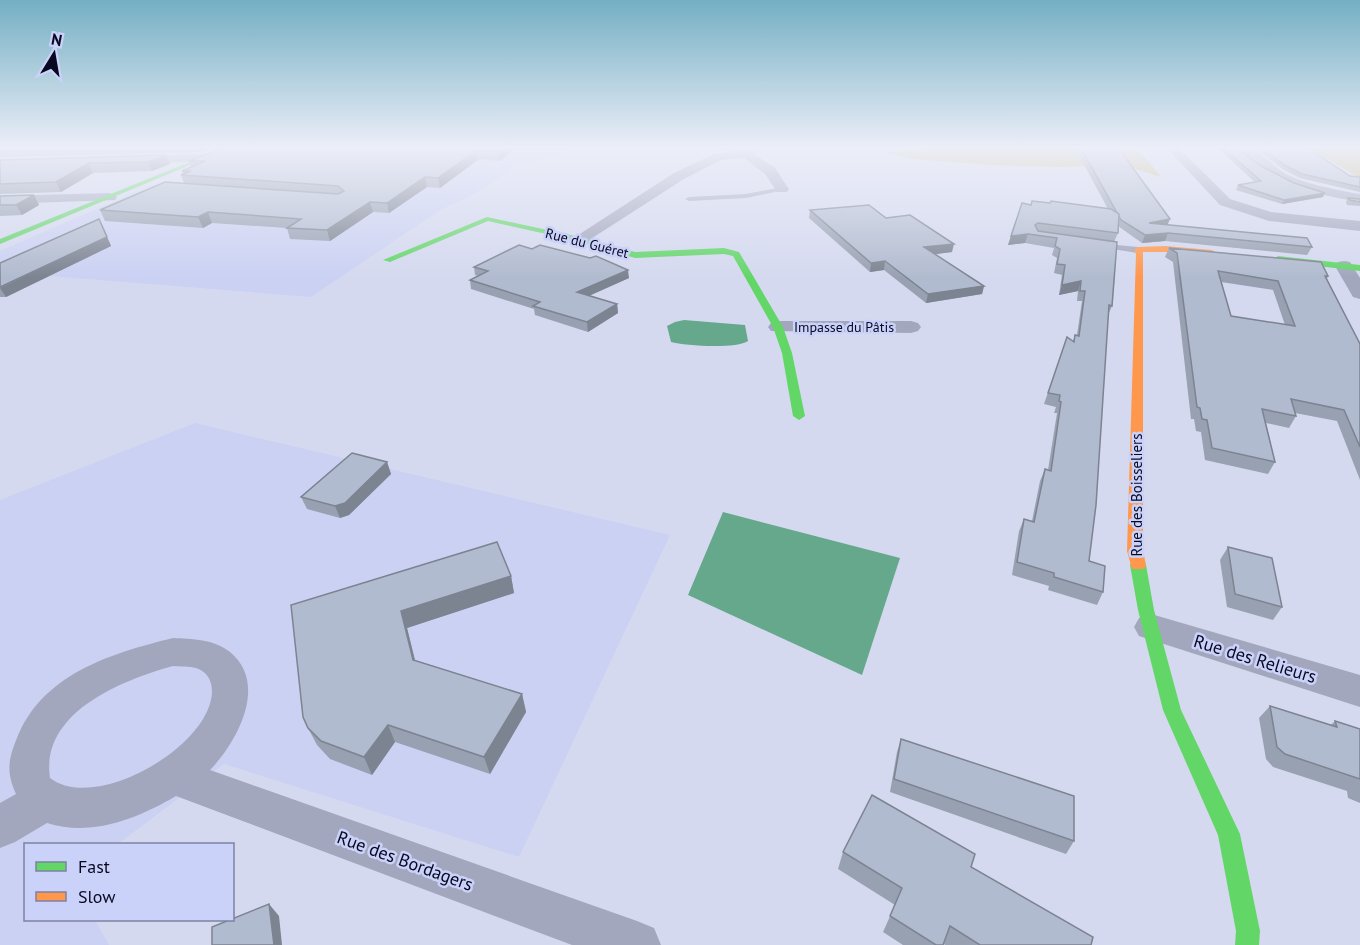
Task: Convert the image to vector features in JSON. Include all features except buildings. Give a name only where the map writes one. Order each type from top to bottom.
[{"type":"street","points":[[0,242],[126,190]]},
{"type":"street","points":[[580,239],[657,190]]},
{"type":"street","points":[[1214,190],[1225,202],[1269,216],[1360,226]]},
{"type":"street","points":[[1321,190],[1360,198]]},
{"type":"street","points":[[0,200],[110,197]]},
{"type":"street","name":"Rue du Guéret","points":[[387,260],[487,219],[580,239],[635,255],[724,251],[736,254],[778,327]]},
{"type":"street","points":[[1138,250],[1165,249],[1221,254]]},
{"type":"street","name":"Rue des Boisseliers","points":[[1138,250],[1140,254],[1135,551],[1150,627],[1172,710],[1229,834],[1248,931],[1247,945]]},
{"type":"street","points":[[1266,258],[1352,267],[1360,292]]},
{"type":"street","points":[[778,327],[787,354],[799,416]]},
{"type":"street","name":"Impasse du Pâtis","points":[[778,327],[911,327]]},
{"type":"street","name":"Rue des Relieurs","points":[[1150,627],[1360,691]]},
{"type":"street","points":[[173,652],[199,654],[219,663],[230,678],[231,699],[222,724],[202,750],[173,776],[139,795],[102,807],[68,810],[42,802],[27,786],[25,762],[35,737],[54,711],[82,687],[112,669],[173,652]]},
{"type":"street","name":"Rue des Bordagers","points":[[173,776],[637,945]]},
{"type":"street","points":[[0,827],[42,802]]},
{"type":"lane","points":[[689,199],[746,196],[776,190]]},
{"type":"lane","points":[[1094,244],[1138,250]]},
{"type":"shaded area","points":[[140,190],[242,190],[347,196],[330,190],[480,190],[440,210],[311,297],[0,272],[0,251]]},
{"type":"shaded area","points":[[684,320],[745,325],[748,341],[742,344],[722,346],[671,342],[667,326]]},
{"type":"shaded area","points":[[195,423],[670,535],[519,857],[224,764],[119,843],[24,843],[24,921],[96,921],[109,945],[0,945],[0,500]]},
{"type":"shaded area","points":[[723,512],[900,558],[862,675],[688,595]]},
{"type":"traffic: fast","points":[[0,242],[126,190]]},
{"type":"traffic: fast","points":[[387,260],[487,219],[580,239],[635,255],[724,251],[736,254],[778,327],[787,353],[799,416]]},
{"type":"traffic: fast","points":[[1278,259],[1360,268]]},
{"type":"traffic: fast","points":[[1138,565],[1146,610],[1172,710],[1229,834],[1248,931],[1247,945]]},
{"type":"traffic: slow","points":[[1138,565],[1135,551],[1140,254],[1138,250],[1165,249],[1212,253]]}]
